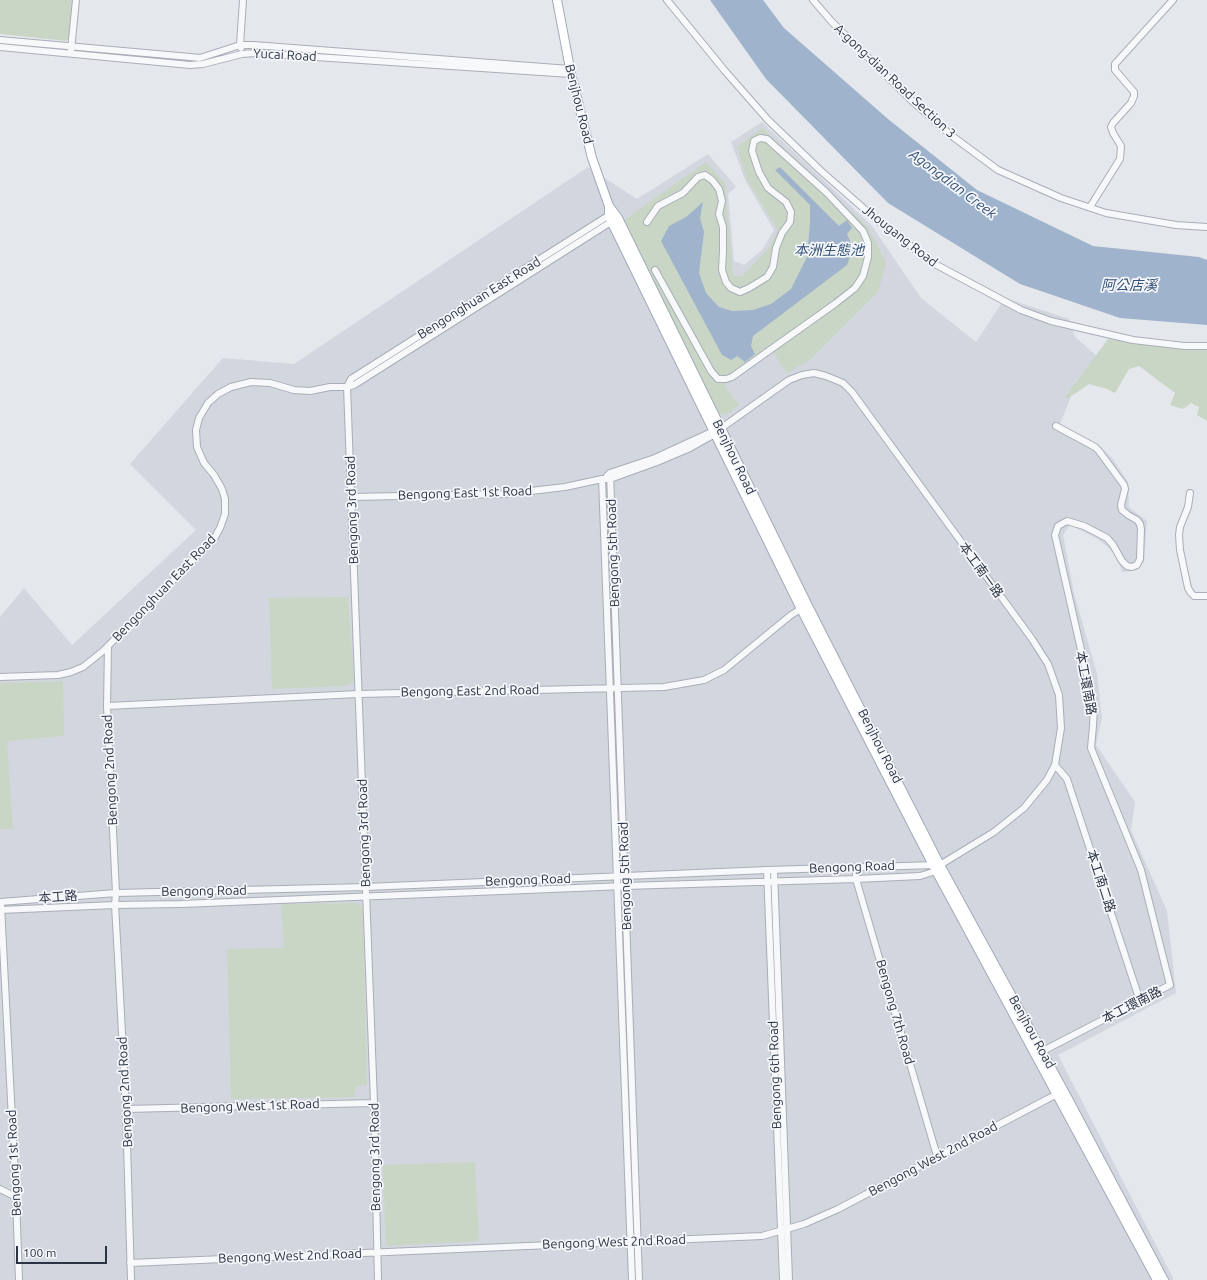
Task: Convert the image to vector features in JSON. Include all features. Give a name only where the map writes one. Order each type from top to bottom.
[{"type":"main road","name":"Benjhou Road","points":[[557,0],[570,71],[592,158],[612,214],[716,431],[936,867],[1164,1280]]},
{"type":"main road","name":"Benjhou Road","points":[[1061,1092],[1157,1280]]},
{"type":"street","points":[[70,53],[76,0]]},
{"type":"street","points":[[242,54],[240,45],[243,0]]},
{"type":"street","name":"Jhougang Road","points":[[667,0],[725,71],[768,120],[821,171],[866,210],[933,263],[1021,310],[1051,321],[1134,340],[1185,346],[1207,346]]},
{"type":"street","name":"A-gong-dian Road Section 3","points":[[814,0],[832,22],[912,101],[952,136],[998,170],[1061,198],[1106,213],[1176,225],[1207,228]]},
{"type":"street","points":[[1090,207],[1120,159],[1122,146],[1113,133],[1111,127],[1131,103],[1134,96],[1134,92],[1115,70],[1115,64],[1172,0]]},
{"type":"street","name":"Yucai Road","points":[[0,40],[200,58],[240,45],[570,71]]},
{"type":"street","name":"Yucai Road","points":[[0,47],[190,65],[203,64],[242,54],[256,53],[570,71]]},
{"type":"street","points":[[647,222],[658,206],[683,193],[698,177],[705,175],[712,180],[719,189],[722,201],[719,214],[723,227],[724,251],[722,270],[726,282],[731,288],[740,292],[767,277],[773,267],[776,248],[782,233],[790,222],[791,212],[786,202],[768,188],[759,172],[752,150],[754,141],[760,138],[767,139],[826,192],[863,232],[868,243],[868,257],[863,276],[855,288],[732,377],[726,379],[718,379],[711,371],[654,270]]},
{"type":"street","name":"Bengonghuan East Road","points":[[0,677],[58,675],[83,667],[96,658],[214,539],[225,514],[225,500],[222,489],[214,475],[204,463],[197,447],[196,430],[198,418],[208,403],[218,394],[231,388],[252,382],[270,383],[302,391],[330,387],[347,387],[351,379],[612,214]]},
{"type":"street","name":"本工南一路","points":[[716,431],[789,380],[802,375],[814,373],[843,383],[852,392],[1032,639],[1048,664],[1059,695],[1061,728],[1055,765],[1047,780],[1024,808],[994,832],[936,867]]},
{"type":"street","name":"Bengong 3rd Road","points":[[347,387],[374,1103],[378,1280]]},
{"type":"street","name":"本工環南路","points":[[1039,1053],[1170,985],[1141,870],[1091,748],[1094,707],[1054,535],[1058,526],[1067,521],[1084,526],[1107,538],[1113,545],[1122,561],[1127,566],[1132,567],[1137,565],[1140,559],[1142,529],[1137,520],[1128,516],[1122,510],[1121,505],[1125,489],[1124,485],[1099,451],[1095,447],[1056,426]]},
{"type":"street","name":"Bengong East 1st Road","points":[[351,497],[505,494],[565,487],[602,479],[655,458],[716,431]]},
{"type":"street","name":"Bengong 5th Road","points":[[610,476],[639,1280]]},
{"type":"street","name":"Bengong 5th Road","points":[[602,479],[632,1280]]},
{"type":"street","points":[[1190,493],[1188,507],[1180,527],[1180,550],[1188,588],[1194,596],[1207,596]]},
{"type":"street","name":"Bengong East 2nd Road","points":[[107,706],[359,694],[610,687],[664,687],[704,680],[724,670],[791,615],[805,607]]},
{"type":"street","name":"Bengong 2nd Road","points":[[108,646],[107,706],[116,893],[115,905],[126,1109],[131,1280]]},
{"type":"street","name":"本工南二路","points":[[1055,765],[1067,779],[1140,1001]]},
{"type":"street","name":"Bengong Road","points":[[116,893],[366,887],[856,867],[936,867]]},
{"type":"street","name":"Bengong 7th Road","points":[[856,867],[856,879],[937,1156]]},
{"type":"street","name":"Bengong Road","points":[[115,905],[181,904],[618,886],[856,879],[920,876],[936,867]]},
{"type":"street","name":"Bengong 6th Road","points":[[767,870],[784,1229],[789,1280]]},
{"type":"street","name":"Bengong 6th Road","points":[[774,870],[784,1229],[783,1280]]},
{"type":"street","name":"本工路","points":[[0,902],[116,893]]},
{"type":"street","name":"Bengong 1st Road","points":[[0,902],[16,1197],[18,1280]]},
{"type":"street","name":"本工路","points":[[1,910],[115,905]]},
{"type":"street","name":"Bengong West 2nd Road","points":[[130,1263],[762,1236],[804,1224],[838,1208],[1061,1092]]},
{"type":"street","name":"Bengong West 1st Road","points":[[126,1109],[374,1103]]},
{"type":"street","points":[[0,1189],[16,1197]]},
{"type":"shaded area","points":[[762,122],[872,226],[921,298],[976,342],[1005,298],[1069,319],[1075,337],[1097,356],[1073,391],[1060,424],[1098,445],[1113,459],[1128,482],[1129,507],[1147,521],[1144,562],[1132,571],[1122,572],[1116,554],[1098,539],[1070,525],[1063,535],[1074,593],[1097,674],[1102,718],[1096,745],[1135,802],[1131,830],[1167,911],[1176,993],[1058,1055],[1173,1280],[0,1280],[0,617],[24,588],[72,645],[196,530],[130,464],[223,358],[294,364],[588,167],[637,199],[708,154],[736,187],[728,194],[734,261],[744,265],[762,250],[774,230],[745,180],[731,142]]},
{"type":"green space","points":[[0,0],[73,0],[69,38],[66,41],[0,34]]},
{"type":"green space","points":[[762,128],[868,227],[886,263],[878,292],[810,360],[787,373],[772,351],[724,385],[739,405],[726,415],[717,412],[624,220],[706,162],[725,183],[733,276],[742,276],[768,249],[778,230],[747,180],[737,147]]},
{"type":"green space","points":[[1108,339],[1164,346],[1207,348],[1207,421],[1197,415],[1199,407],[1191,403],[1183,409],[1170,405],[1175,393],[1139,366],[1129,369],[1115,393],[1089,384],[1067,399],[1065,397]]},
{"type":"green space","points":[[348,597],[354,681],[347,686],[272,689],[269,598]]},
{"type":"green space","points":[[63,681],[64,736],[7,741],[13,829],[0,829],[0,683]]},
{"type":"green space","points":[[281,904],[359,904],[363,909],[367,1085],[356,1087],[354,1097],[231,1099],[227,949],[284,948]]},
{"type":"green space","points":[[475,1162],[479,1241],[386,1246],[383,1165]]},
{"type":"water","name":"阿公店溪","points":[[710,0],[763,0],[784,28],[888,119],[977,190],[1093,246],[1199,257],[1207,260],[1207,325],[1120,318],[1020,284],[888,203],[766,79]]},
{"type":"water","name":"本洲生態池","points":[[780,167],[839,226],[847,220],[852,228],[847,234],[853,248],[847,265],[753,336],[751,346],[755,354],[745,362],[737,356],[731,360],[722,355],[661,241],[669,226],[686,217],[703,202],[700,218],[704,232],[699,273],[706,293],[719,307],[732,311],[753,310],[771,304],[791,289],[807,257],[810,222],[810,205],[775,170]]},
{"type":"water label","name":"Agongdian Creek","points":[[953,184]]}]
